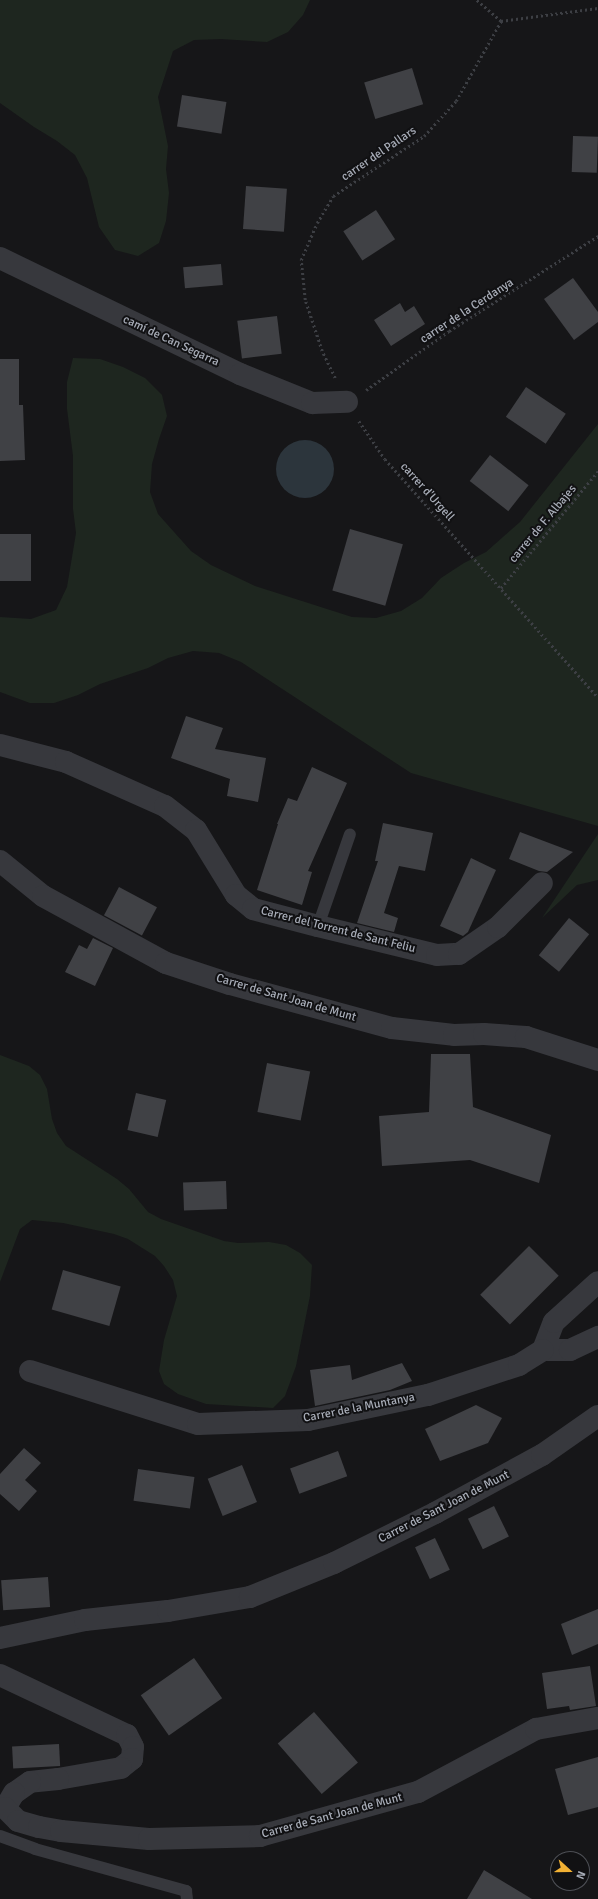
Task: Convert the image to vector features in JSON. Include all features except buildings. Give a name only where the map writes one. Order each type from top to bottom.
[{"type":"street","name":"camí de Can Segarra","points":[[0,258],[240,374],[312,403],[347,402]]},
{"type":"street","name":"Carrer del Torrent de Sant Feliu","points":[[1,748],[66,762],[165,806],[196,830],[236,895],[253,909],[318,926],[438,955],[459,954],[498,927],[542,883]]},
{"type":"street","name":"Carrer de Sant Joan de Munt","points":[[0,861],[43,896],[166,963],[230,984],[392,1028],[454,1035],[484,1034],[526,1037],[598,1060]]},
{"type":"street","points":[[598,1282],[554,1322],[543,1350],[570,1350],[598,1337]]},
{"type":"street","name":"Carrer de la Muntanya","points":[[30,1371],[198,1424],[308,1420],[428,1395],[519,1365],[543,1350]]},
{"type":"street","name":"Carrer de Sant Joan de Munt","points":[[0,1638],[85,1620],[168,1611],[250,1597],[334,1563],[435,1513],[542,1455],[598,1416]]},
{"type":"street","name":"Carrer de Sant Joan de Munt","points":[[0,1675],[127,1735],[134,1747],[132,1759],[121,1768],[58,1779],[30,1782],[14,1793],[2,1811],[18,1821],[60,1831],[150,1839],[260,1836],[418,1792],[536,1729],[598,1718]]},
{"type":"lane","points":[[318,926],[350,834]]},
{"type":"lane","points":[[0,1836],[49,1854],[186,1892],[187,1899]]},
{"type":"path","points":[[477,0],[501,21],[598,8]]},
{"type":"path","name":"carrer del Pallars","points":[[347,402],[322,351],[305,300],[301,260],[317,223],[333,196],[424,136],[456,101],[501,21]]},
{"type":"path","name":"carrer de la Cerdanya","points":[[347,402],[449,331],[598,236]]},
{"type":"path","name":"carrer d'Urgell","points":[[347,402],[385,459],[598,697]]},
{"type":"path","name":"carrer de F. Albajes","points":[[501,588],[598,471]]},
{"type":"shaded area","points":[[0,0],[310,0],[303,15],[288,32],[267,42],[221,39],[194,40],[173,51],[158,97],[168,146],[166,169],[169,193],[166,221],[159,243],[138,256],[115,250],[99,227],[87,178],[75,155],[57,141],[0,103]]},
{"type":"shaded area","points":[[73,358],[100,359],[123,367],[145,378],[162,395],[167,416],[152,464],[150,492],[158,514],[191,551],[211,565],[255,586],[352,617],[376,618],[401,611],[422,598],[441,578],[464,563],[486,552],[520,522],[598,424],[598,826],[411,773],[241,662],[219,653],[193,651],[168,658],[148,668],[100,684],[78,695],[54,703],[30,703],[0,692],[0,617],[31,619],[56,610],[67,587],[76,533],[73,509],[73,456],[67,409],[67,382]]},
{"type":"shaded area","points":[[299,440],[311,440],[326,448],[334,463],[334,475],[326,490],[311,498],[299,498],[284,490],[276,475],[276,463],[284,448]]},
{"type":"shaded area","points":[[598,834],[598,880],[577,885],[542,918]]},
{"type":"shaded area","points":[[0,1055],[29,1066],[40,1075],[47,1089],[52,1119],[57,1133],[66,1146],[117,1179],[129,1189],[148,1212],[161,1219],[224,1241],[238,1243],[269,1242],[286,1245],[300,1253],[312,1265],[310,1296],[296,1366],[285,1396],[273,1408],[206,1404],[178,1394],[164,1384],[159,1371],[164,1340],[177,1296],[173,1280],[164,1266],[155,1256],[128,1239],[114,1234],[63,1223],[32,1220],[20,1229],[0,1282]]}]
